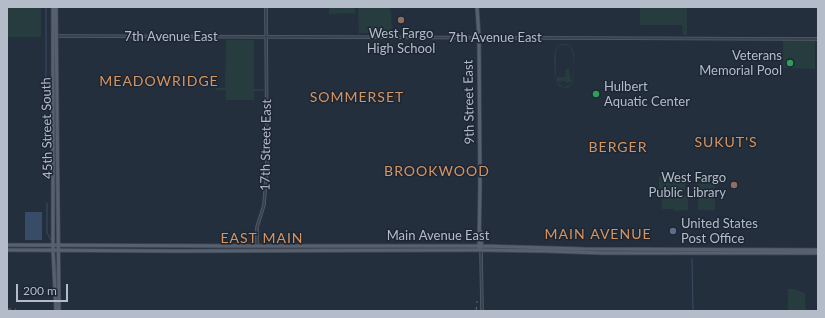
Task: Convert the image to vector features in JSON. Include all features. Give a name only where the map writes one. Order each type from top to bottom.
[{"type":"main road","name":"45th Street South","points":[[53,7],[55,36],[59,311]]},
{"type":"main road","name":"45th Street South","points":[[56,7],[53,244],[56,311]]},
{"type":"main road","name":"9th Street East","points":[[478,7],[481,250]]},
{"type":"main road","points":[[7,245],[58,244]]},
{"type":"main road","name":"Main Avenue East","points":[[58,244],[142,246],[527,246],[602,249],[818,250]]},
{"type":"main road","points":[[123,250],[126,248],[142,246]]},
{"type":"main road","points":[[144,251],[147,249],[158,249],[161,246]]},
{"type":"main road","points":[[507,250],[525,249],[527,246]]},
{"type":"main road","points":[[581,253],[599,251],[602,249]]},
{"type":"main road","points":[[7,250],[58,250]]},
{"type":"main road","name":"Main Avenue East","points":[[58,250],[507,250],[581,253],[818,253]]},
{"type":"street","name":"17th Street East","points":[[256,251],[257,227],[264,205],[267,165],[266,7]]},
{"type":"street","name":"7th Avenue East","points":[[55,36],[818,39]]},
{"type":"street","points":[[481,250],[482,311]]},
{"type":"green space","points":[[7,7],[41,7],[41,37],[7,37]]},
{"type":"green space","points":[[329,7],[355,7],[355,13],[329,14]]},
{"type":"green space","points":[[358,7],[390,7],[392,34],[359,34]]},
{"type":"green space","points":[[640,7],[687,7],[687,36],[683,35],[682,25],[640,25]]},
{"type":"green space","points":[[226,40],[254,40],[254,89],[264,89],[264,91],[254,91],[254,100],[226,100],[226,90],[216,90],[216,88],[225,88]]},
{"type":"green space","points":[[783,41],[815,41],[815,69],[783,68]]},
{"type":"green space","points":[[561,44],[569,45],[574,51],[573,82],[569,87],[565,88],[559,86],[557,83],[556,80],[555,75],[554,64],[555,51],[556,49]],"holes":[[[563,45],[569,46],[573,59],[573,77],[570,85],[564,87],[557,82],[571,82],[569,69],[566,69],[565,77],[557,77],[557,81],[556,51],[558,47]]]},
{"type":"green space","points":[[674,176],[675,180],[685,180],[685,191],[661,192],[659,190],[659,177]]},
{"type":"green space","points":[[715,183],[715,210],[698,210],[698,184]]},
{"type":"green space","points":[[662,195],[686,195],[686,197],[688,197],[688,210],[674,211],[674,209],[662,209]]},
{"type":"green space","points":[[788,289],[794,289],[805,293],[806,311],[788,311]]},
{"type":"water","points":[[25,212],[42,212],[42,240],[25,240]]},
{"type":"waterway","points":[[46,7],[46,80]]},
{"type":"waterway","points":[[46,92],[46,111]]},
{"type":"waterway","points":[[47,203],[47,233],[51,240]]},
{"type":"waterway","points":[[692,259],[693,311]]},
{"type":"railway","points":[[476,311],[477,301]]},
{"type":"railway","points":[[7,309],[16,309]]},
{"type":"place","name":"West Fargo High School","points":[[401,20]]},
{"type":"place","name":"Veterans Memorial Pool","points":[[790,63]]},
{"type":"place","name":"Hulbert Aquatic Center","points":[[596,94]]},
{"type":"place","name":"West Fargo Public Library","points":[[734,185]]},
{"type":"place","name":"United States Post Office","points":[[673,231]]},
{"type":"district","name":"MEADOWRIDGE","points":[[159,81]]},
{"type":"district","name":"SOMMERSET","points":[[357,97]]},
{"type":"district","name":"SUKUT'S","points":[[726,142]]},
{"type":"district","name":"BERGER","points":[[618,147]]},
{"type":"district","name":"BROOKWOOD","points":[[437,171]]},
{"type":"district","name":"MAIN AVENUE","points":[[598,234]]},
{"type":"district","name":"EAST MAIN","points":[[262,238]]}]
